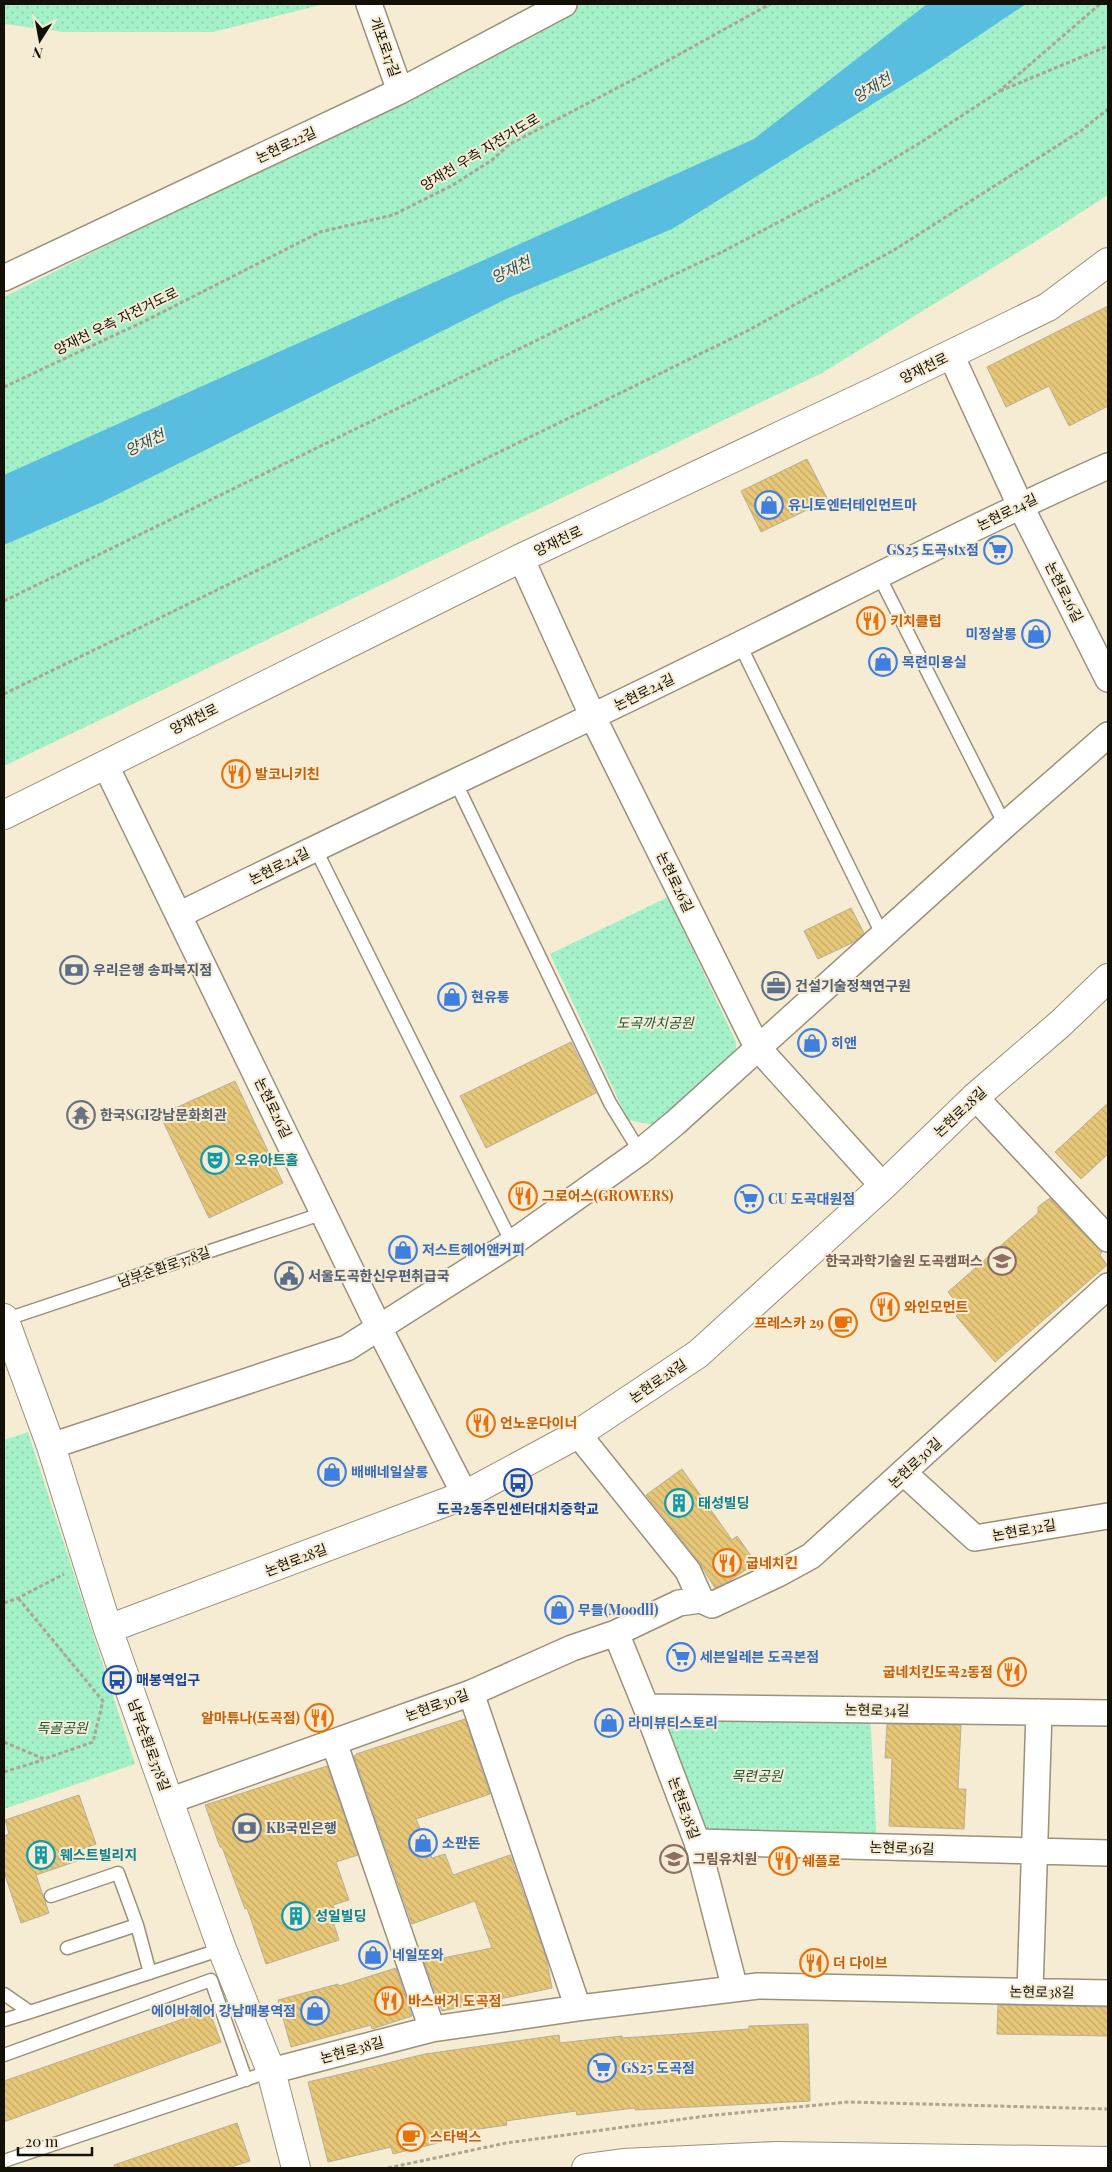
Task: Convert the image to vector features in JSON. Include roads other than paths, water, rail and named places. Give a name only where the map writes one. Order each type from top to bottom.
[{"type":"street","name":"개포로17길","points":[[369,4],[400,91]]},
{"type":"street","name":"논현로22길","points":[[4,278],[400,91],[564,4]]},
{"type":"street","name":"양재천로","points":[[4,815],[520,558],[951,355],[1048,306],[1108,262]]},
{"type":"street","name":"논현로26길","points":[[951,355],[1020,505],[1108,680]]},
{"type":"street","name":"논현로24길","points":[[179,915],[740,645],[1020,505],[1108,466]]},
{"type":"street","name":"논현로26길","points":[[520,558],[593,716],[757,1047],[883,1186]]},
{"type":"street","points":[[51,1446],[347,1348],[512,1243],[640,1152],[675,1123],[757,1047],[1108,735]]},
{"type":"street","name":"논현로26길","points":[[105,764],[379,1328],[465,1495]]},
{"type":"street","name":"논현로28길","points":[[108,1629],[465,1495],[578,1434],[698,1354],[883,1186],[975,1097],[1060,1024],[1108,978]]},
{"type":"street","points":[[975,1097],[1108,1239]]},
{"type":"street","name":"논현로30길","points":[[169,1801],[471,1693],[572,1648],[616,1633],[678,1603],[701,1600],[712,1605],[811,1556],[1108,1286]]},
{"type":"street","name":"남부순환로378길","points":[[4,1319],[51,1446],[108,1629],[222,1949],[259,2076],[296,2168]]},
{"type":"street","points":[[578,1434],[688,1571],[701,1600]]},
{"type":"street","name":"논현로32길","points":[[904,1473],[975,1538],[1108,1516]]},
{"type":"street","name":"논현로38길","points":[[616,1633],[697,1842],[735,1989]]},
{"type":"street","points":[[471,1693],[578,2008]]},
{"type":"street","name":"논현로34길","points":[[646,1707],[1108,1713]]},
{"type":"street","points":[[1030,1991],[1039,1712]]},
{"type":"street","points":[[334,1742],[432,2029]]},
{"type":"street","name":"논현로36길","points":[[697,1842],[1108,1853]]},
{"type":"street","name":"논현로38길","points":[[259,2076],[432,2029],[578,2008],[758,1986],[1108,1993]]},
{"type":"street","points":[[586,2168],[623,2163],[776,2156],[1108,2161]]},
{"type":"lane","points":[[879,576],[1005,825]]},
{"type":"lane","points":[[740,645],[883,936]]},
{"type":"lane","points":[[455,781],[610,1103],[640,1152]]},
{"type":"lane","points":[[315,848],[512,1243]]},
{"type":"lane","name":"남부순환로378길","points":[[4,1319],[324,1213]]},
{"type":"lane","points":[[51,1896],[118,1873],[137,1925],[150,1973]]},
{"type":"lane","points":[[67,1948],[137,1925]]},
{"type":"lane","points":[[4,2020],[222,1949]]},
{"type":"lane","points":[[4,2055],[211,1980],[259,2076],[4,2161]]},
{"type":"lane","points":[[4,1994],[30,2012]]},
{"type":"water","name":"양재천","points":[[927,4],[1026,4],[932,67],[672,229],[508,298],[100,503],[4,545],[4,475],[754,139]]},
{"type":"place","name":"유니토엔터테인먼트마","points":[[769,505]]},
{"type":"place","name":"GS25 도곡stx점","points":[[998,550]]},
{"type":"place","name":"키치클럽","points":[[871,621]]},
{"type":"place","name":"미정살롱","points":[[1036,634]]},
{"type":"place","name":"목련미용실","points":[[883,662]]},
{"type":"place","name":"발코니키친","points":[[236,774]]},
{"type":"place","name":"우리은행 송파북지점","points":[[74,970]]},
{"type":"place","name":"건설기술정책연구원","points":[[776,986]]},
{"type":"place","name":"현유통","points":[[452,997]]},
{"type":"place","name":"히앤","points":[[812,1043]]},
{"type":"place","name":"한국SGI강남문화회관","points":[[81,1115]]},
{"type":"place","name":"오유아트홀","points":[[215,1160]]},
{"type":"place","name":"그로어스(GROWERS)","points":[[523,1196]]},
{"type":"place","name":"CU 도곡대원점","points":[[749,1199]]},
{"type":"place","name":"저스트헤어앤커피","points":[[403,1250]]},
{"type":"place","name":"한국과학기술원 도곡캠퍼스","points":[[1002,1261]]},
{"type":"place","name":"서울도곡한신우편취급국","points":[[289,1276]]},
{"type":"place","name":"와인모먼트","points":[[885,1307]]},
{"type":"place","name":"프레스카 29","points":[[843,1323]]},
{"type":"place","name":"언노운다이너","points":[[481,1423]]},
{"type":"place","name":"배배네일살롱","points":[[332,1472]]},
{"type":"place","name":"도곡2동주민센터대치중학교","points":[[518,1483]]},
{"type":"place","name":"태성빌딩","points":[[679,1503]]},
{"type":"place","name":"굽네치킨","points":[[727,1563]]},
{"type":"place","name":"무들(Moodll)","points":[[559,1610]]},
{"type":"place","name":"세븐일레븐 도곡본점","points":[[681,1657]]},
{"type":"place","name":"굽네치킨도곡2동점","points":[[1012,1672]]},
{"type":"place","name":"매봉역입구","points":[[117,1680]]},
{"type":"place","name":"알마튜나(도곡점)","points":[[319,1718]]},
{"type":"place","name":"라미뷰티스토리","points":[[609,1723]]},
{"type":"place","name":"KB국민은행","points":[[247,1828]]},
{"type":"place","name":"소판돈","points":[[423,1843]]},
{"type":"place","name":"웨스트빌리지","points":[[41,1855]]},
{"type":"place","name":"그림유치원","points":[[674,1859]]},
{"type":"place","name":"쉐플로","points":[[783,1861]]},
{"type":"place","name":"성일빌딩","points":[[296,1916]]},
{"type":"place","name":"네일또와","points":[[373,1955]]},
{"type":"place","name":"더 다이브","points":[[814,1963]]},
{"type":"place","name":"바스버거 도곡점","points":[[389,2001]]},
{"type":"place","name":"에이바헤어 강남매봉역점","points":[[315,2011]]},
{"type":"place","name":"GS25 도곡점","points":[[602,2068]]},
{"type":"place","name":"스타벅스","points":[[411,2137]]},
{"type":"park label","name":"도곡까치공원","points":[[655,1023]]},
{"type":"park label","name":"독골공원","points":[[62,1728]]},
{"type":"park label","name":"목련공원","points":[[757,1776]]}]
